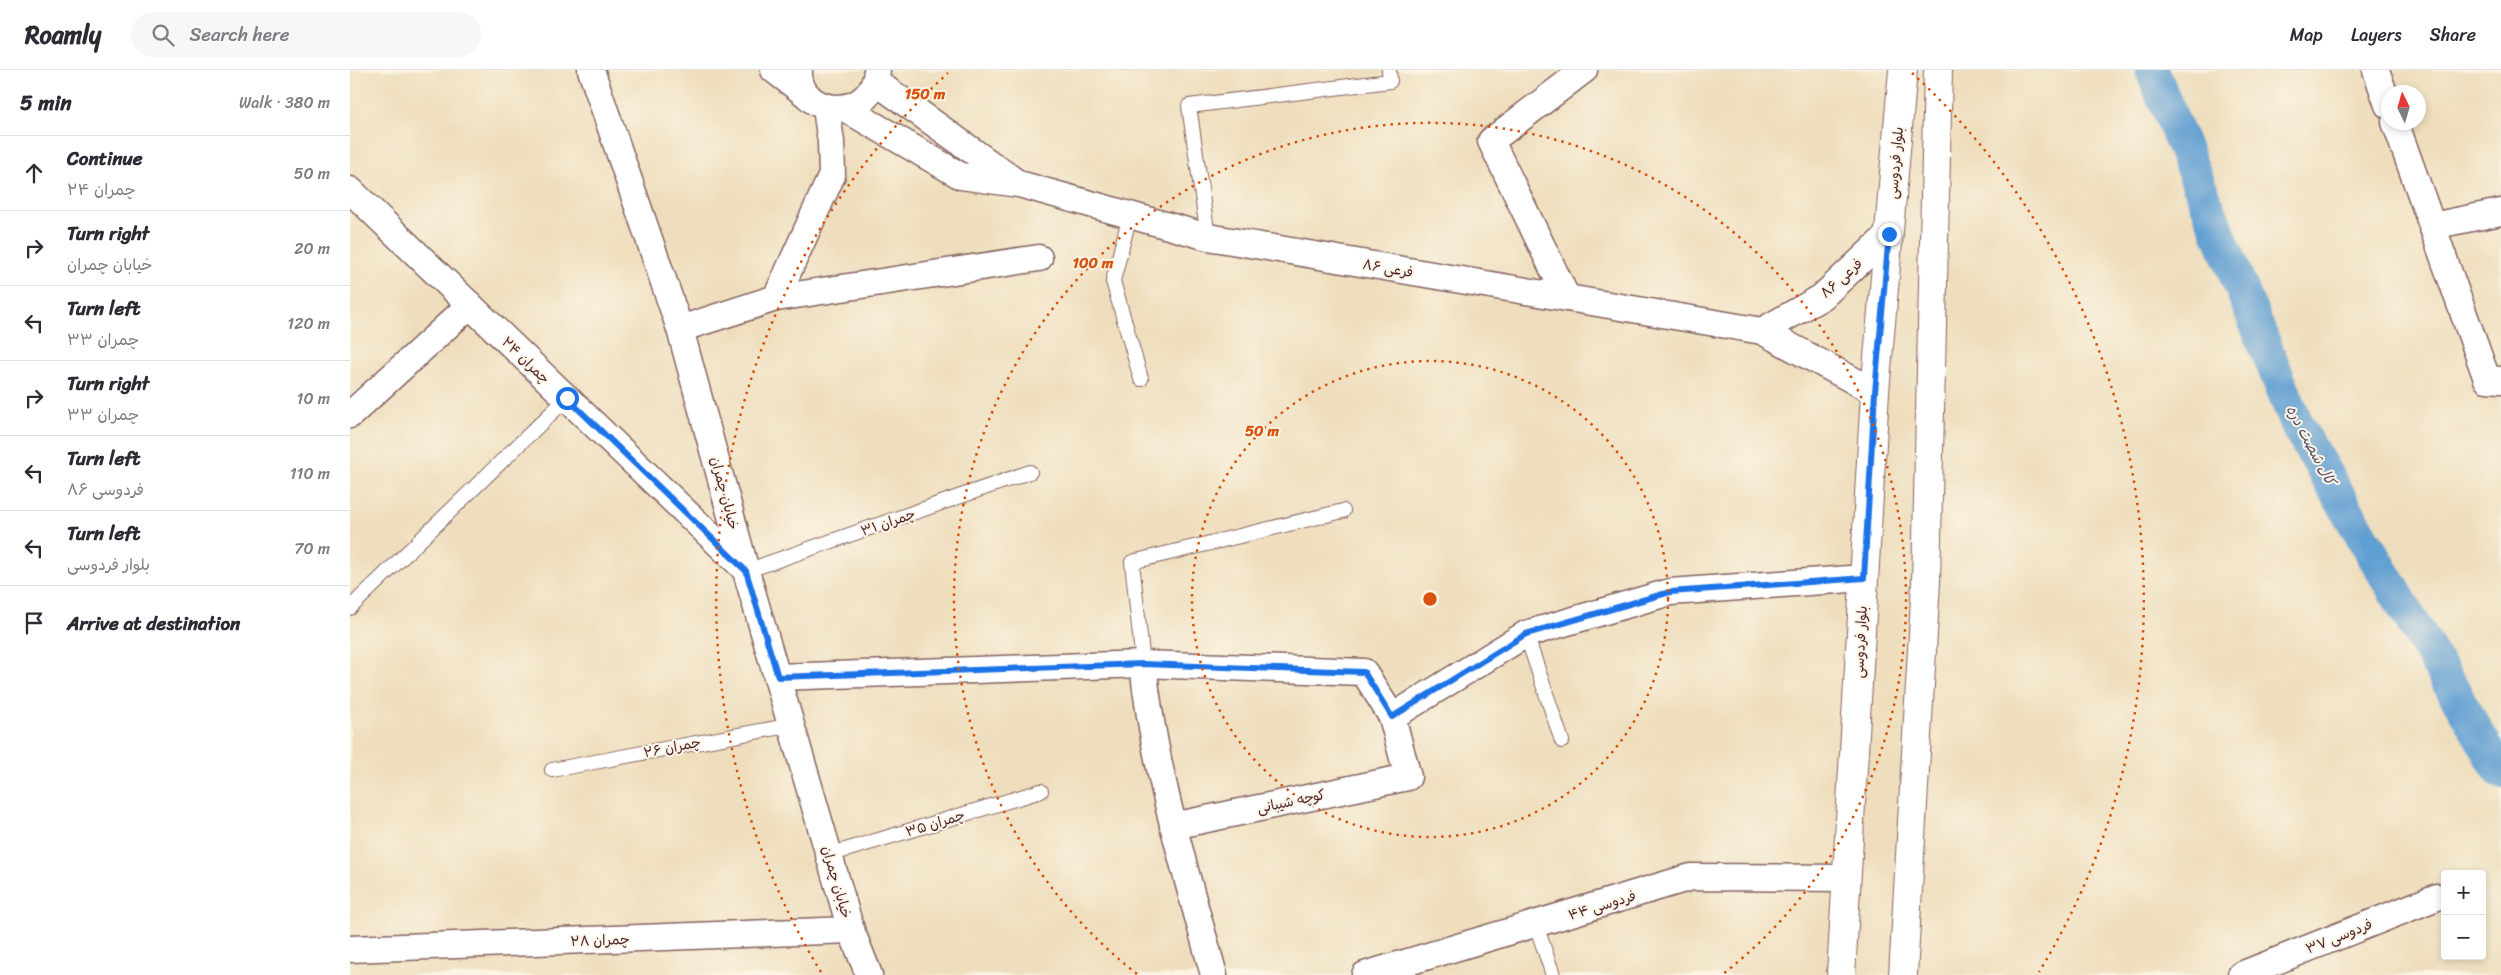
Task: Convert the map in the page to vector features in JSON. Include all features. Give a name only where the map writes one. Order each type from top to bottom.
[{"type":"main road","name":"بلوار فردوسی","points":[[1840,975],[1875,392],[1902,70]]},
{"type":"main road","points":[[1903,975],[1926,582],[1938,70]]},
{"type":"street","name":"خیابان چمران","points":[[591,70],[680,328],[746,571],[829,856],[851,930],[869,975]]},
{"type":"street","points":[[774,70],[827,104],[961,176],[1019,184]]},
{"type":"street","points":[[776,298],[832,175],[827,104],[798,78],[799,70]]},
{"type":"street","points":[[1567,298],[1491,141],[1584,70]]},
{"type":"street","points":[[2376,70],[2381,85]]},
{"type":"street","points":[[827,104],[865,99],[877,76],[1019,184]]},
{"type":"street","points":[[2398,130],[2487,379],[2501,380]]},
{"type":"street","name":"فرعی ۸۶","points":[[1019,184],[1208,237],[1762,331],[1875,392]]},
{"type":"street","name":"چمران ۲۴","points":[[350,190],[746,571]]},
{"type":"street","points":[[2432,226],[2501,212]]},
{"type":"street","name":"فرعی ۸۶","points":[[1762,331],[1822,297],[1889,234]]},
{"type":"street","points":[[680,328],[776,298],[1039,258]]},
{"type":"street","points":[[350,415],[470,305]]},
{"type":"street","points":[[778,677],[1143,664],[1364,672],[1392,717],[1526,634],[1670,592],[1864,578]]},
{"type":"street","points":[[1143,664],[1146,693],[1174,826],[1214,975]]},
{"type":"street","name":"کوچه شیبانی","points":[[1174,826],[1408,777],[1392,717]]},
{"type":"street","name":"فردوسی ۴۴","points":[[1365,975],[1691,877],[1846,878]]},
{"type":"street","name":"فردوسی ۳۷","points":[[2241,975],[2436,897]]},
{"type":"street","name":"چمران ۲۸","points":[[350,950],[851,930]]},
{"type":"lane","points":[[1208,237],[1189,106],[1390,81],[1389,70]]},
{"type":"lane","points":[[1130,215],[1113,281],[1141,379]]},
{"type":"lane","points":[[350,608],[567,398]]},
{"type":"lane","name":"چمران ۳۱","points":[[746,571],[1030,472]]},
{"type":"lane","points":[[1143,664],[1132,562],[1343,511]]},
{"type":"lane","points":[[1526,634],[1562,741]]},
{"type":"lane","name":"چمران ۲۶","points":[[552,770],[792,724]]},
{"type":"lane","name":"چمران ۳۵","points":[[829,856],[1041,791]]},
{"type":"lane","points":[[1536,925],[1553,975]]},
{"type":"waterway","name":"کال شصت دره","points":[[2152,70],[2299,429],[2501,772]]},
{"type":"route","points":[[567,398],[746,571],[778,677],[1143,664],[1364,672],[1392,717],[1526,634],[1670,592],[1864,578],[1875,392],[1889,234]]}]
